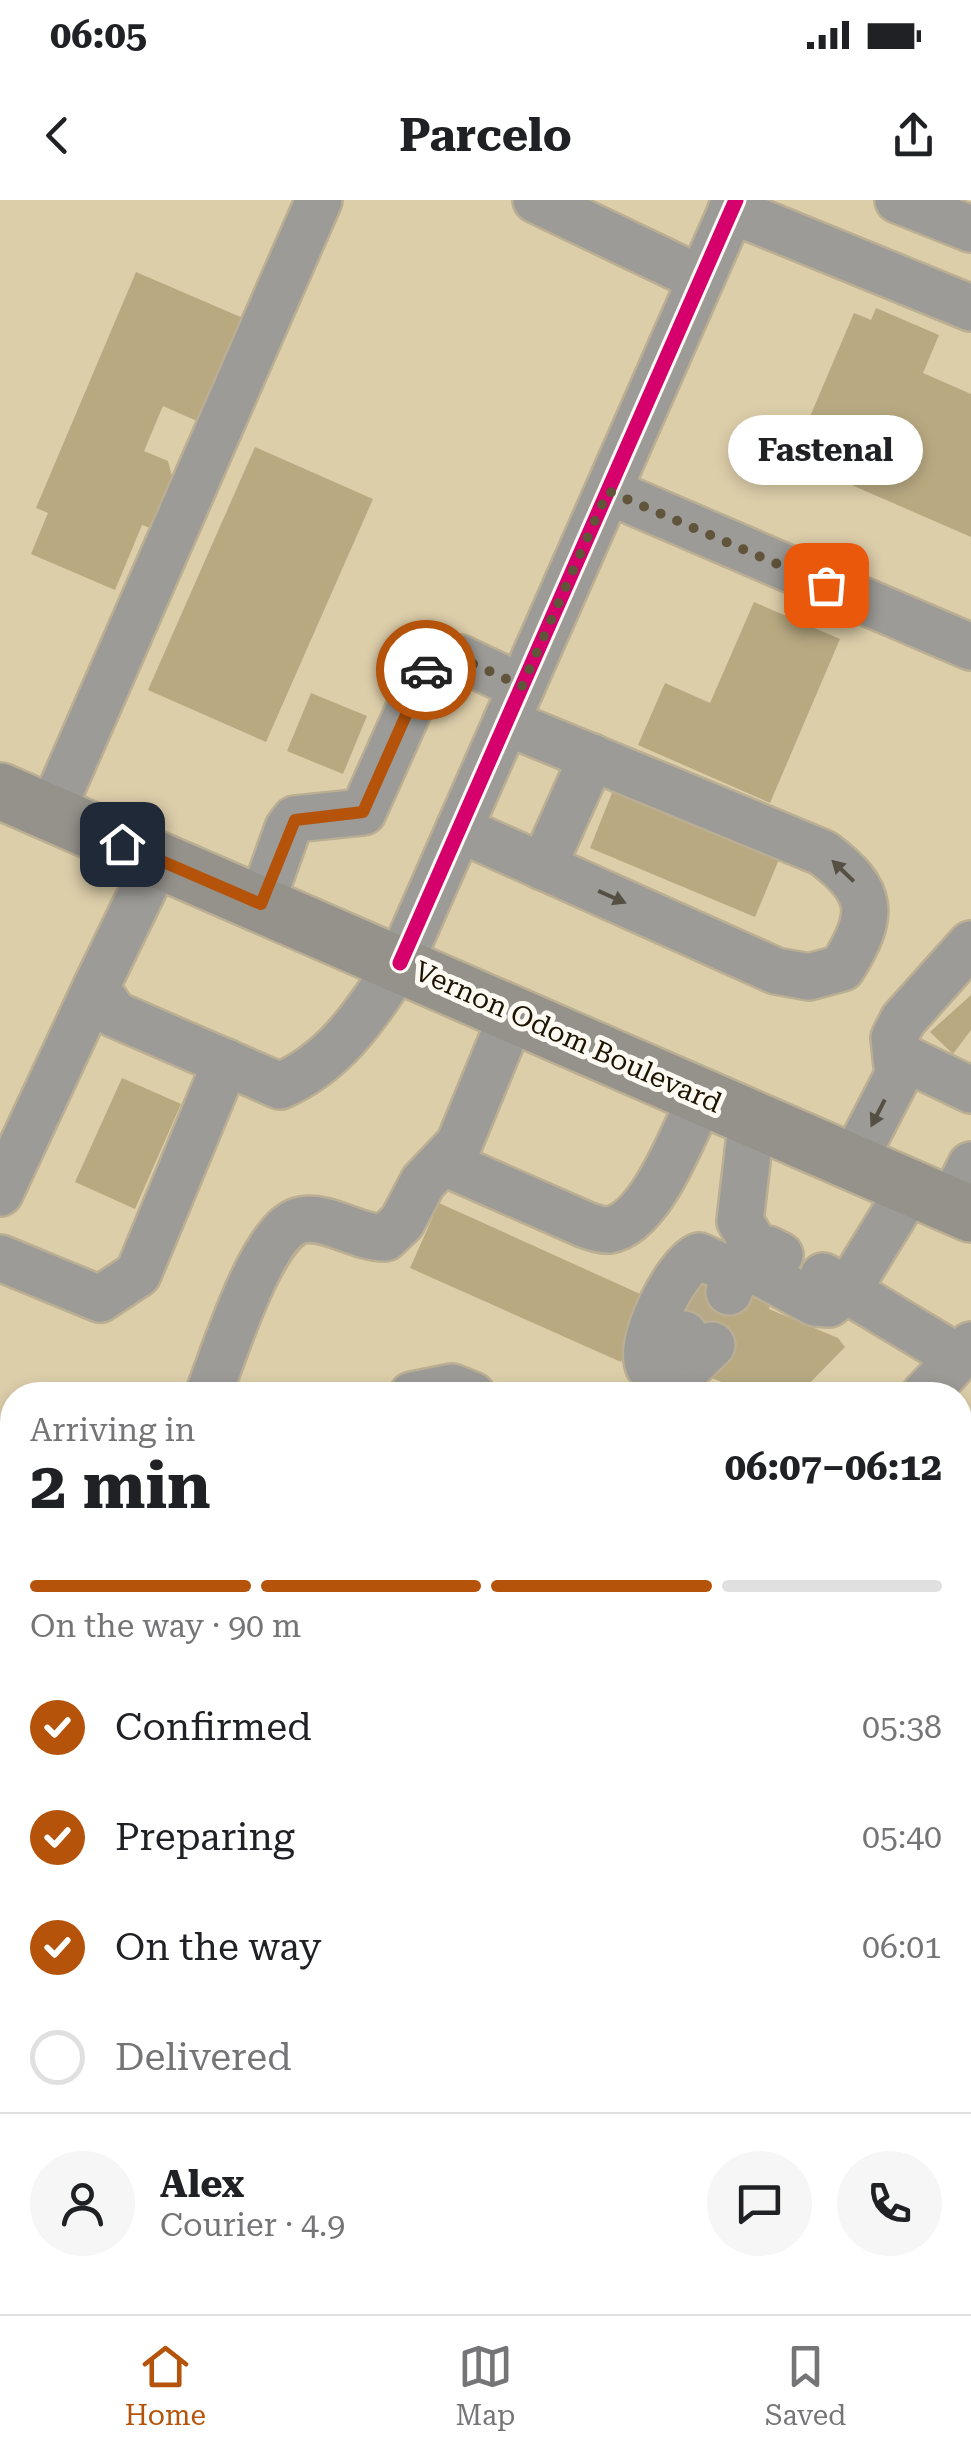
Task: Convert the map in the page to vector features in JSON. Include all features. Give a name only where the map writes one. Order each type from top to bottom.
[{"type":"main road","name":"Vernon Odom Boulevard","points":[[0,791],[854,1162],[951,1193]]},
{"type":"street","points":[[51,813],[319,200]]},
{"type":"street","points":[[536,200],[700,279]]},
{"type":"street","points":[[898,200],[971,229]]},
{"type":"street","points":[[96,987],[114,1014],[280,1086],[307,1074],[350,1037],[400,964],[733,205],[971,308]]},
{"type":"street","points":[[608,491],[971,647]]},
{"type":"street","points":[[261,904],[295,820],[363,812],[427,669],[436,658],[460,658],[514,704],[592,758],[824,853],[849,872],[866,899],[865,931],[842,968],[809,977],[793,974],[459,829]]},
{"type":"street","points":[[543,866],[592,758]]},
{"type":"street","points":[[0,1192],[158,859]]},
{"type":"street","points":[[854,1162],[898,1075],[894,1038],[903,1020],[971,944]]},
{"type":"street","points":[[213,1382],[264,1257],[280,1234],[300,1220],[320,1221],[364,1238],[385,1238],[402,1222],[423,1182],[445,1163],[458,1144],[513,1014]]},
{"type":"street","points":[[898,1054],[971,1090]]},
{"type":"street","points":[[0,1258],[100,1300],[138,1274],[226,1062]]},
{"type":"street","points":[[445,1163],[586,1225],[609,1230],[636,1217],[652,1198],[702,1096]]},
{"type":"street","points":[[741,1260],[752,1118]]},
{"type":"street","points":[[838,1283],[951,1193]]},
{"type":"street","points":[[691,1366],[650,1370],[647,1358],[650,1336],[678,1271],[699,1256],[741,1260],[838,1283],[965,1352],[936,1382]]},
{"type":"building","points":[[136,272],[243,318],[199,422],[163,406],[144,451],[168,461],[172,476],[150,528],[142,525],[115,590],[31,554],[48,513],[36,508]]},
{"type":"building","points":[[876,308],[939,335],[923,373],[971,394],[971,537],[792,459],[854,313],[871,320]]},
{"type":"building","points":[[255,447],[373,499],[266,742],[148,690]]},
{"type":"building","points":[[754,602],[840,639],[770,803],[638,745],[665,683],[710,703]]},
{"type":"building","points":[[311,693],[367,716],[343,774],[287,751]]},
{"type":"building","points":[[614,788],[780,857],[755,917],[590,848]]},
{"type":"building","points":[[971,995],[971,1030],[953,1054],[930,1032]]},
{"type":"building","points":[[122,1078],[181,1104],[135,1209],[75,1182]]},
{"type":"building","points":[[439,1203],[649,1298],[621,1362],[410,1268]]},
{"type":"building","points":[[688,1272],[770,1305],[769,1309],[838,1338],[845,1347],[811,1382],[722,1382],[707,1376],[665,1329]]},
{"type":"tunnel","points":[[684,1334],[704,1281]]},
{"type":"cycle path","points":[[400,963],[736,200]]},
{"type":"way so far","points":[[426,670],[436,658],[460,658],[522,686],[608,491],[826,585]]},
{"type":"place","name":"Fastenal","points":[[826,585]]},
{"type":"route","points":[[122,844],[261,904],[288,828],[295,820],[307,815],[353,816],[363,812],[426,670]]}]
